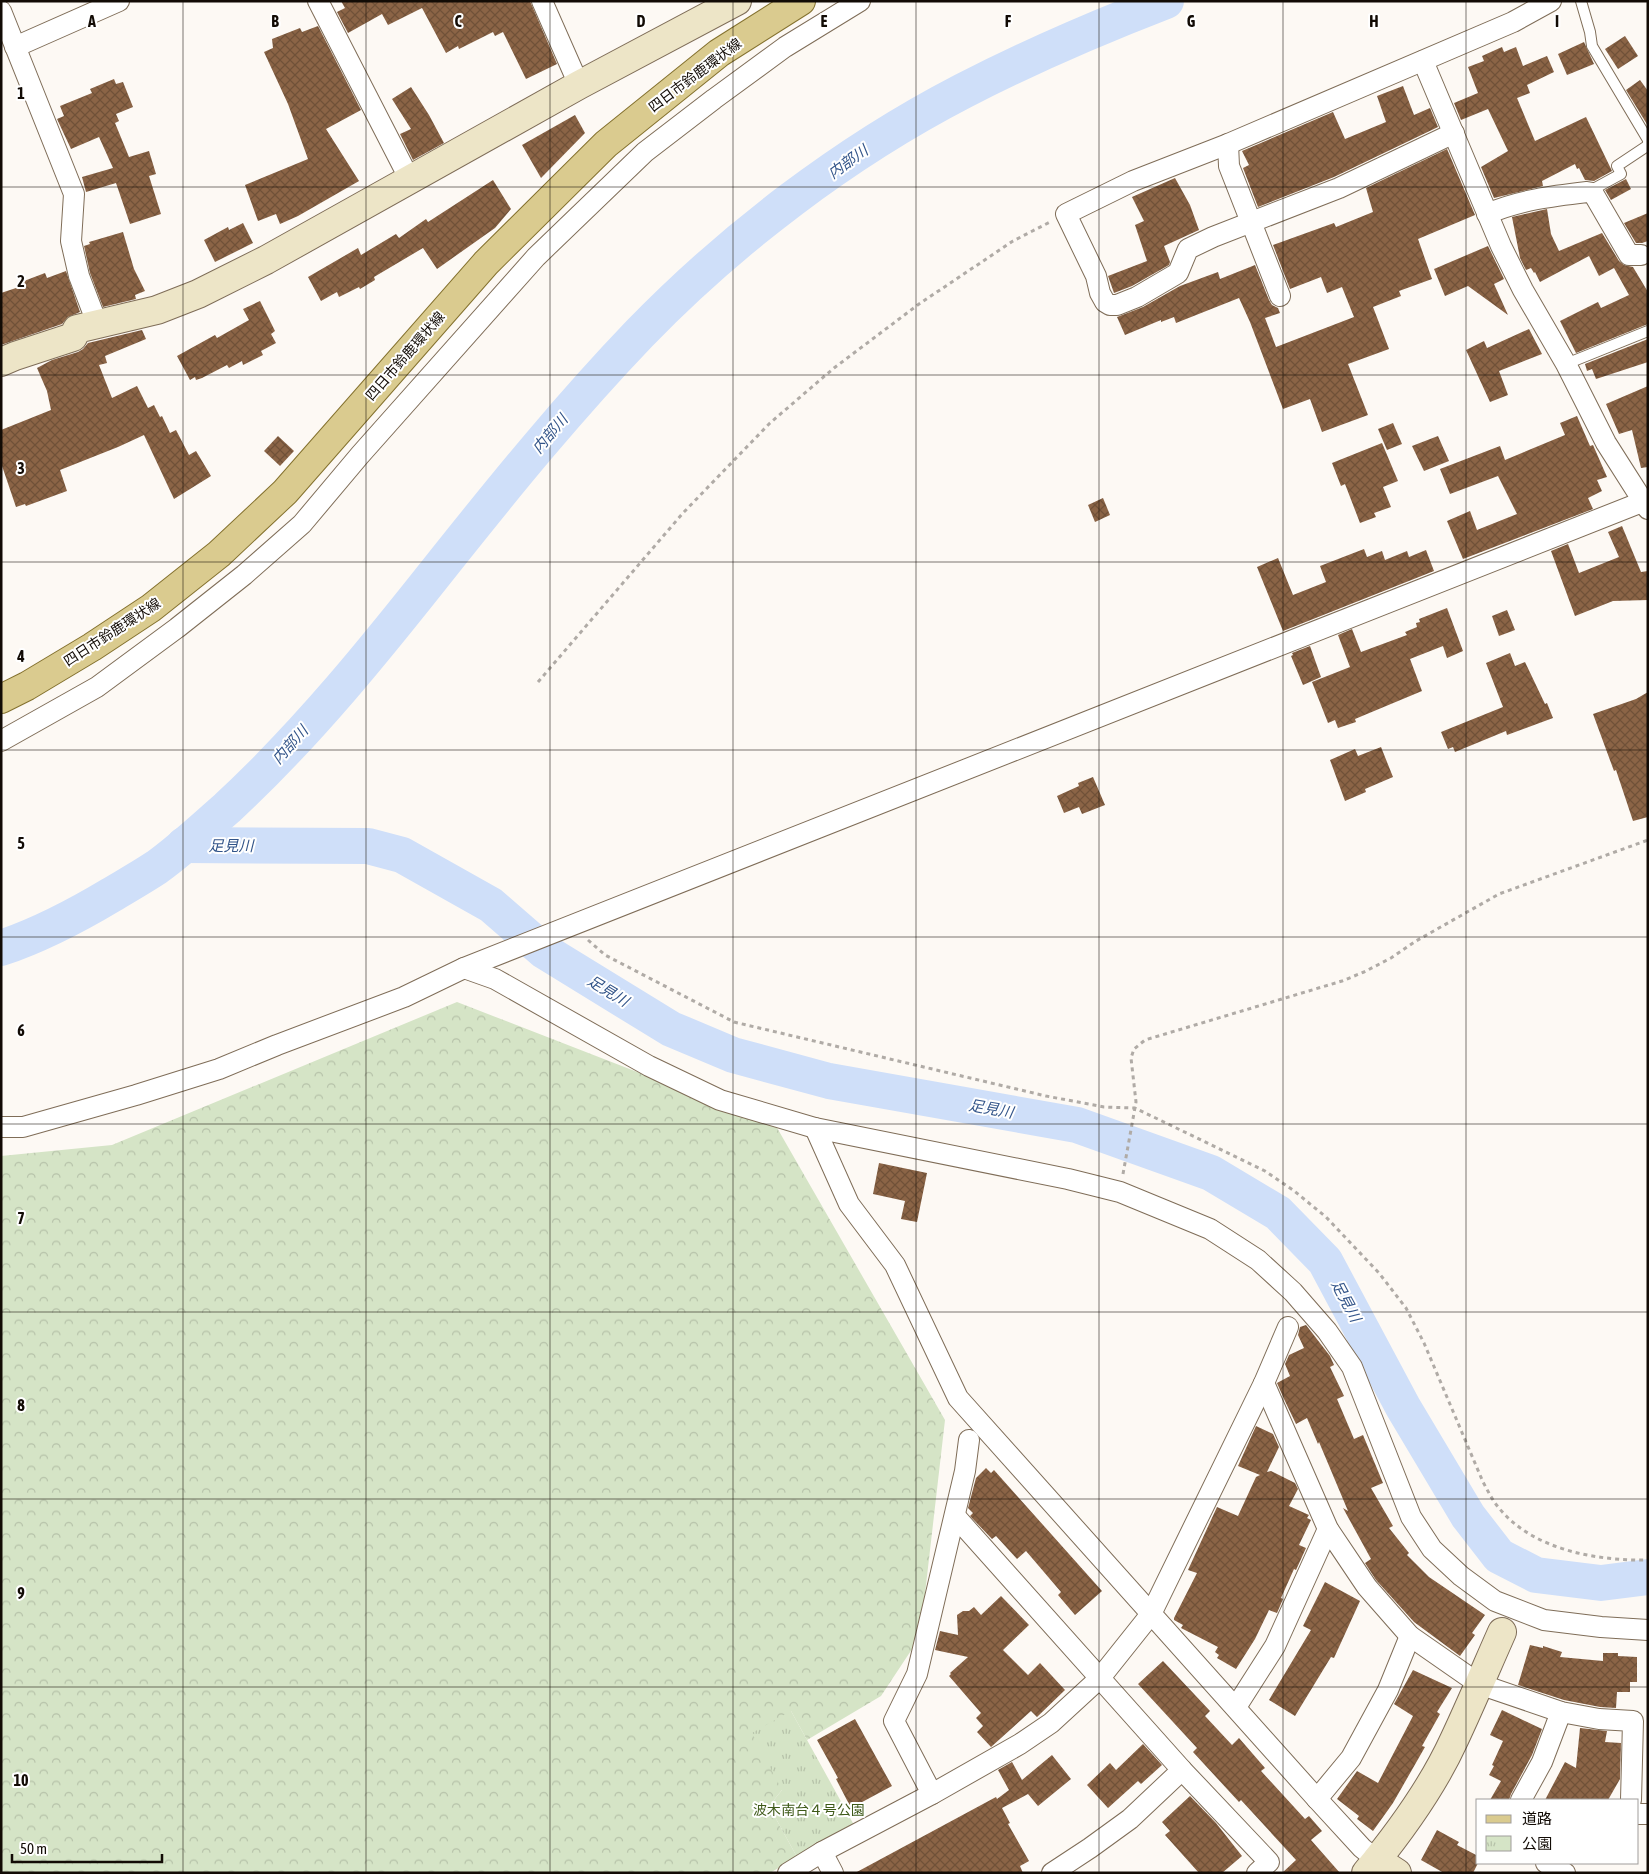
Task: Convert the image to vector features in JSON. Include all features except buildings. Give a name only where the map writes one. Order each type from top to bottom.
[{"type":"main road","name":"四日市鈴鹿環状線","points":[[1,698],[27,686],[76,657],[152,608],[219,554],[285,492],[486,263],[606,144],[719,53],[801,1]]},
{"type":"street","points":[[15,47],[119,1]]},
{"type":"street","points":[[318,1],[410,180]]},
{"type":"street","points":[[542,1],[579,85]]},
{"type":"street","points":[[1,362],[73,337],[77,329],[157,310],[198,294],[266,260],[579,85],[737,1]]},
{"type":"street","points":[[1,741],[97,687],[177,628],[244,575],[302,524],[360,455],[536,257],[645,152],[785,47],[860,1]]},
{"type":"street","points":[[1454,133],[1339,188],[1213,237],[1188,249],[1178,273],[1117,305],[1110,305],[1105,302],[1100,293],[1096,276],[1066,214],[1133,181],[1228,144],[1512,22],[1551,1]]},
{"type":"street","points":[[1,11],[74,194],[71,241],[79,276],[97,323]]},
{"type":"street","points":[[1,1127],[22,1127],[219,1069],[277,1045],[404,998],[470,966],[564,928],[1645,506],[1606,443],[1566,364],[1523,290],[1487,214],[1423,61]]},
{"type":"street","points":[[1228,144],[1229,166],[1280,296]]},
{"type":"street","points":[[1487,214],[1506,206],[1549,197],[1587,192],[1593,193],[1629,256],[1645,257]]},
{"type":"street","points":[[470,966],[649,1066],[720,1100],[815,1128],[1120,1192],[1210,1229],[1258,1260],[1292,1292],[1327,1331],[1352,1367],[1411,1517],[1432,1549],[1461,1576],[1495,1600],[1544,1620],[1601,1627],[1648,1630]]},
{"type":"street","points":[[815,1128],[849,1204],[894,1265],[958,1398],[1380,1869],[1392,1841],[1433,1779],[1454,1741],[1502,1632]]},
{"type":"street","points":[[788,1873],[822,1852],[932,1794],[1020,1744],[1051,1723],[1100,1678],[1151,1614],[1264,1383],[1288,1327]]},
{"type":"street","points":[[1264,1383],[1328,1529],[1367,1587],[1410,1636],[1479,1684],[1561,1712],[1599,1719],[1633,1721],[1632,1799]]},
{"type":"street","points":[[932,1794],[894,1721],[917,1674],[966,1471],[969,1440]]},
{"type":"street","points":[[955,1516],[1268,1869]]},
{"type":"street","points":[[1236,1707],[1275,1646],[1328,1529]]},
{"type":"street","points":[[1317,1799],[1351,1758],[1388,1690],[1410,1636]]},
{"type":"street","points":[[1522,1799],[1542,1762],[1561,1712]]},
{"type":"street","points":[[1052,1873],[1130,1819],[1182,1770]]},
{"type":"street","points":[[822,1852],[833,1873]]},
{"type":"street","points":[[1548,1864],[1565,1873]]},
{"type":"lane","points":[[1581,1],[1592,46],[1614,85],[1647,136],[1648,141],[1646,146],[1617,166],[1621,174],[1587,192]]},
{"type":"lane","points":[[1566,364],[1648,331]]},
{"type":"path","points":[[538,682],[683,513],[770,423],[834,368],[919,304],[1013,241],[1066,214]]},
{"type":"path","points":[[1121,1182],[1135,1108],[1131,1058],[1134,1050],[1144,1040],[1342,981],[1391,958],[1416,941],[1499,894],[1648,840]]},
{"type":"path","points":[[564,928],[605,955],[734,1022],[1046,1096],[1104,1107],[1135,1108],[1265,1171],[1316,1208],[1351,1242],[1379,1273],[1406,1308],[1424,1343],[1483,1482],[1490,1496],[1508,1518],[1538,1538],[1570,1551],[1619,1559],[1648,1560]]},
{"type":"green space","points":[[457,1002],[776,1126],[945,1420],[920,1637],[881,1696],[807,1740],[791,1711],[782,1790],[769,1806],[797,1857],[770,1873],[1,1873],[1,1156],[112,1145]]},
{"type":"green space","name":"波木南台４号公園","points":[[791,1711],[854,1825],[797,1857],[769,1806],[782,1790],[752,1733]]},
{"type":"waterway","name":"内部川","points":[[1,948],[58,924],[98,903],[146,874],[175,853],[227,808],[286,750],[341,689],[515,474],[613,361],[674,299],[751,231],[833,170],[919,115],[988,78],[1088,32],[1166,1]]},
{"type":"waterway","name":"足見川","points":[[184,845],[368,846],[402,855],[491,905],[544,951],[671,1029],[733,1055],[829,1081],[1077,1125],[1211,1173],[1278,1213],[1325,1261],[1403,1407],[1468,1516],[1499,1556],[1536,1575],[1601,1583],[1648,1577]]}]
